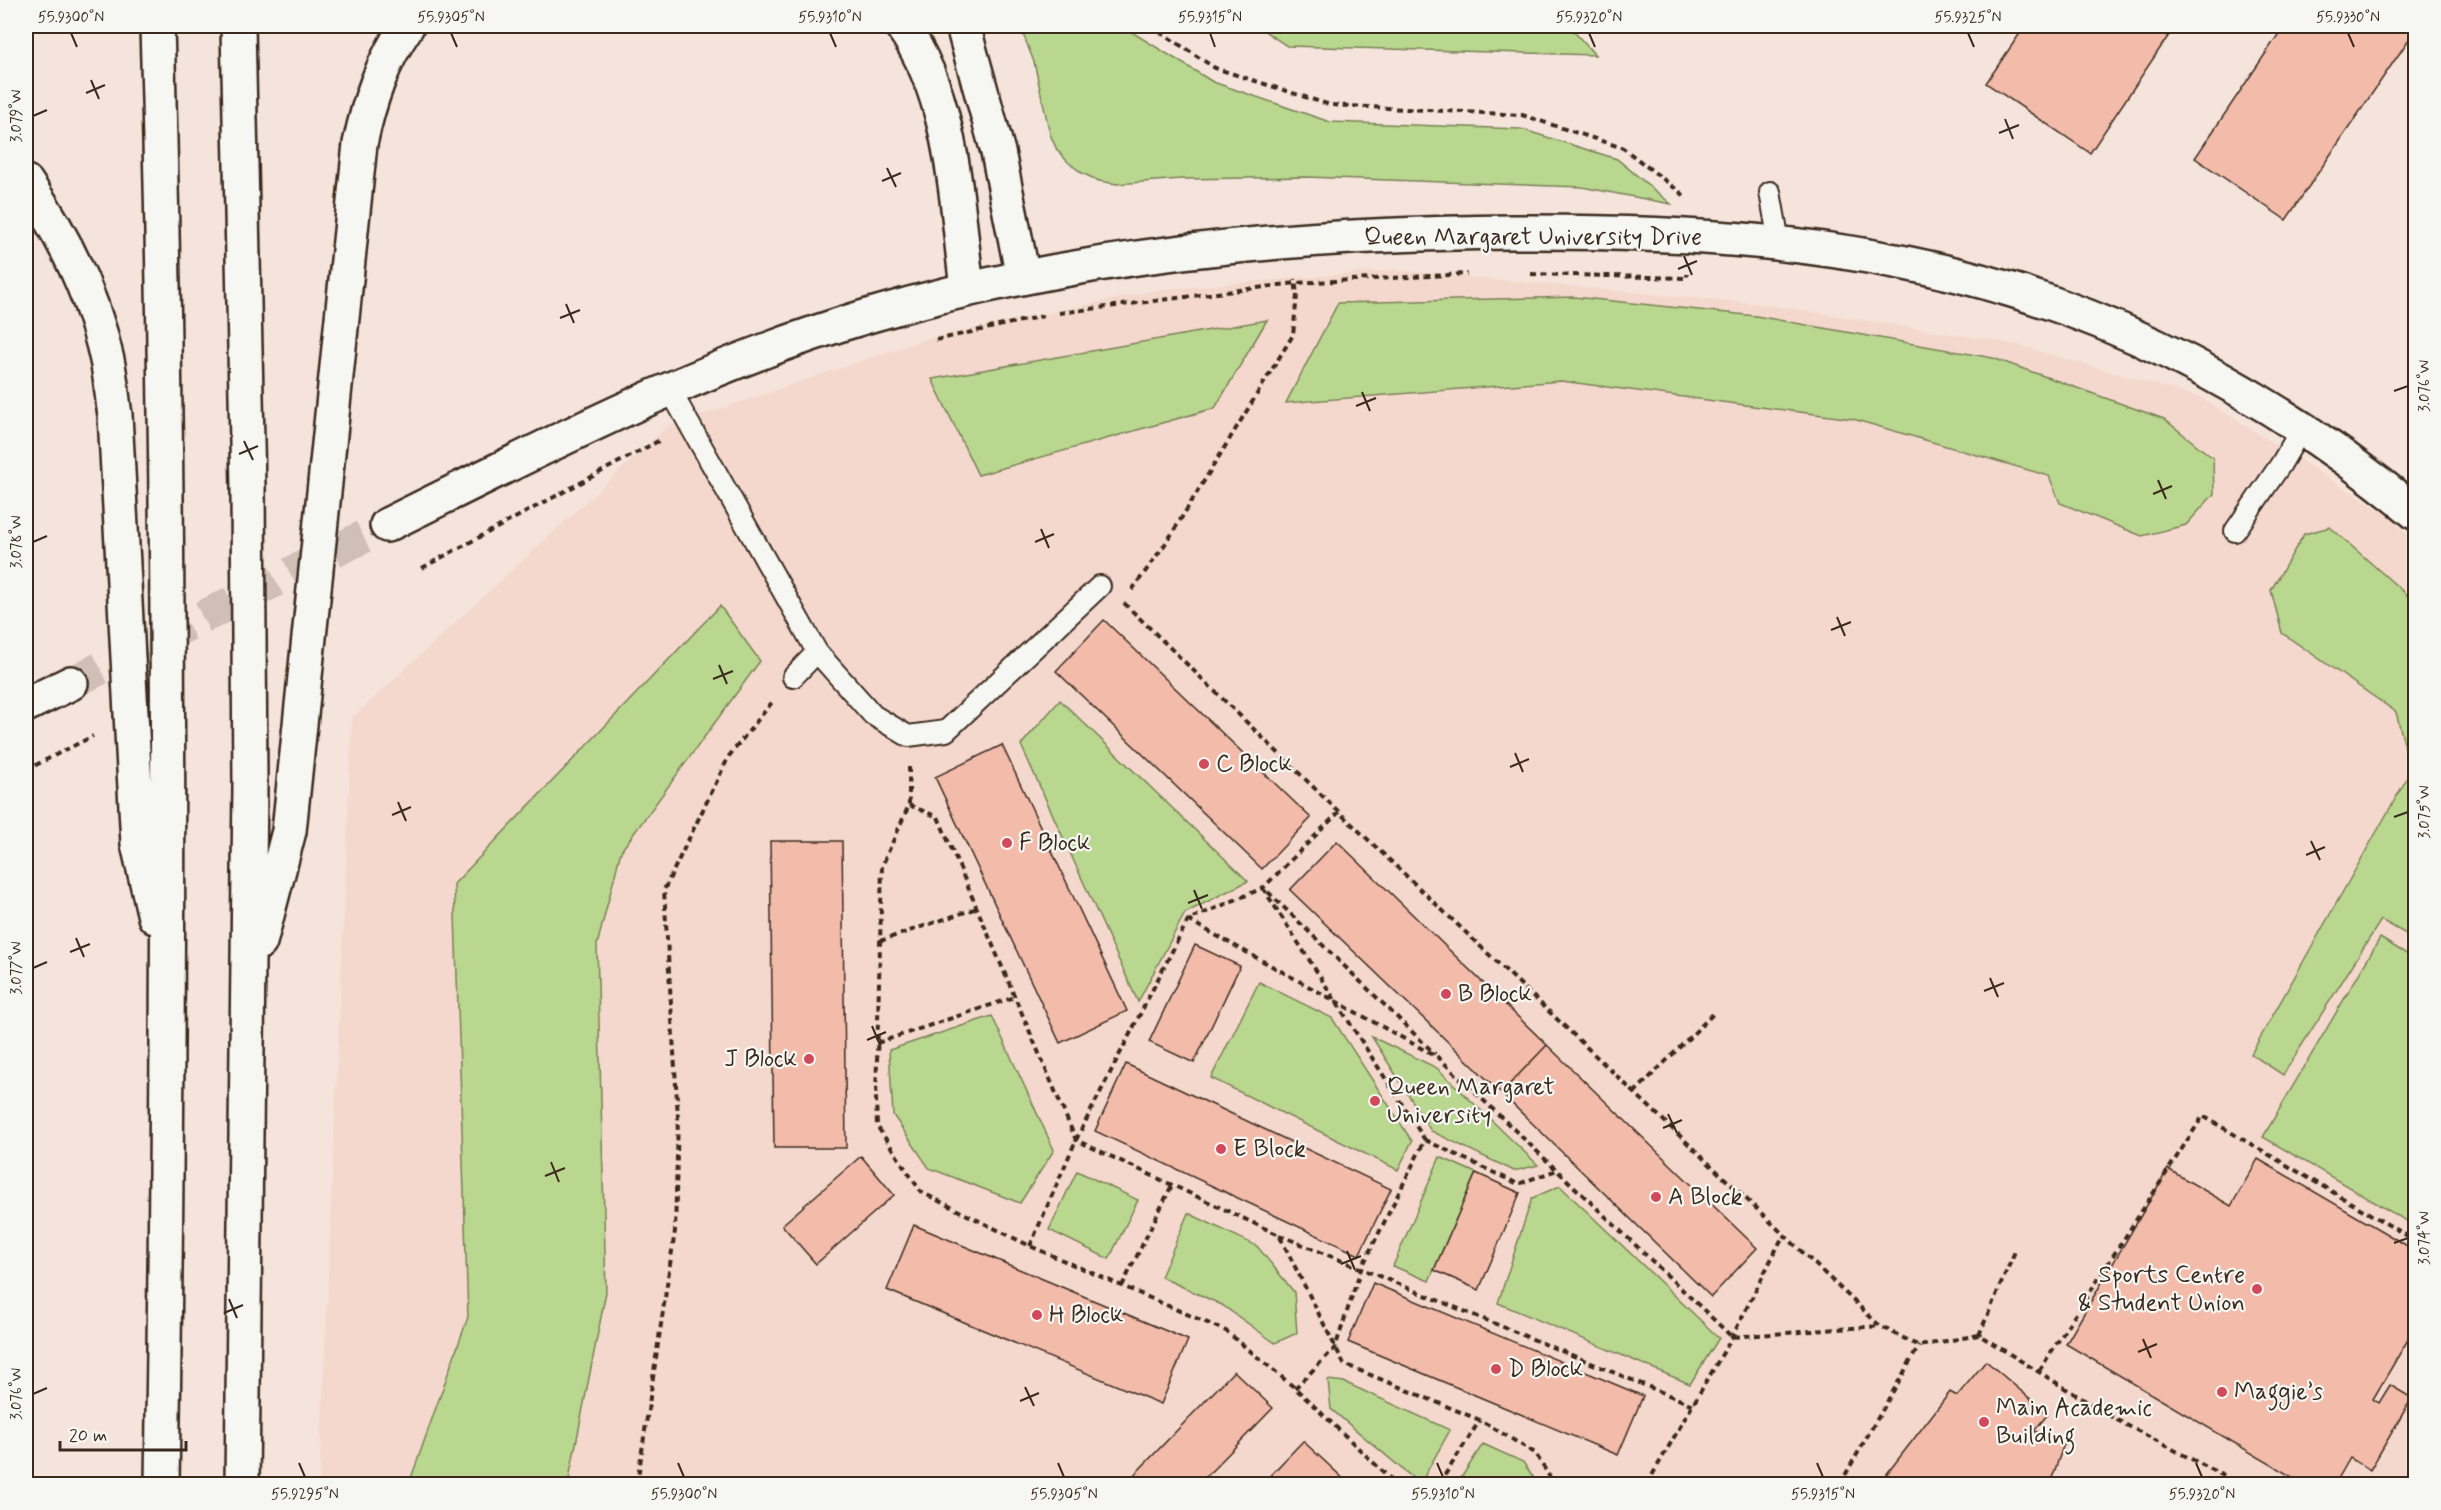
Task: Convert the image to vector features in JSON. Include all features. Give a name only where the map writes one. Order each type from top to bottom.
[{"type":"main road","points":[[157,26],[168,549],[168,968],[162,1485]]},
{"type":"main road","points":[[238,26],[248,488],[250,785],[242,1485]]},
{"type":"main road","points":[[247,991],[289,831],[360,144],[367,108],[380,74],[407,26]]},
{"type":"main road","points":[[902,26],[924,64],[948,140],[967,288]]},
{"type":"main road","points":[[963,26],[998,152],[1023,277]]},
{"type":"main road","points":[[26,182],[46,210],[72,258],[93,308],[107,361],[115,415],[138,844],[168,968]]},
{"type":"main road","name":"Queen Margaret University Drive","points":[[387,525],[611,414],[669,388],[778,346],[866,316],[967,288],[1123,260],[1208,250],[1367,236],[1566,231],[1779,242],[1859,253],[1937,269],[2036,298],[2163,350],[2234,386],[2302,428],[2373,478],[2415,513]]},
{"type":"main road","points":[[26,705],[71,683]]},
{"type":"lane","points":[[1770,192],[1779,242]]},
{"type":"lane","points":[[669,388],[817,652],[873,715],[908,736],[946,731],[1100,586]]},
{"type":"lane","points":[[2235,531],[2281,464],[2302,428]]},
{"type":"lane","points":[[792,677],[817,652]]},
{"type":"path","points":[[1150,26],[1215,68],[1330,105],[1522,115],[1623,148],[1692,201],[1687,278],[1526,273]]},
{"type":"path","points":[[926,343],[1050,314],[1296,283],[1468,274]]},
{"type":"path","points":[[1130,592],[1168,540],[1293,335],[1298,296],[1296,283]]},
{"type":"path","points":[[422,568],[690,424]]},
{"type":"path","points":[[1123,601],[1339,812],[1880,1326],[1919,1346],[1979,1335],[2115,1419],[2240,1485]]},
{"type":"path","points":[[637,1485],[675,1231],[678,1117],[664,890],[729,756],[792,677]]},
{"type":"path","points":[[26,770],[94,736]]},
{"type":"path","points":[[908,736],[909,805],[882,866],[877,1043],[878,1126],[921,1192],[1029,1246],[1226,1331],[1295,1388],[1396,1485]]},
{"type":"path","points":[[909,805],[938,818],[1076,1140],[1279,1235],[1693,1405]]},
{"type":"path","points":[[1029,1246],[1076,1140],[1188,920],[1263,888],[1339,812]]},
{"type":"path","points":[[1263,888],[1425,1140],[1518,1184],[1557,1170]]},
{"type":"path","points":[[1263,888],[1732,1337],[1880,1326]]},
{"type":"path","points":[[880,941],[977,908]]},
{"type":"path","points":[[1188,920],[1439,1058]]},
{"type":"path","points":[[877,1043],[1015,997]]},
{"type":"path","points":[[1634,1093],[1715,1012]]},
{"type":"path","points":[[2039,1371],[2203,1116],[2415,1241]]},
{"type":"path","points":[[1295,1388],[1335,1348],[1361,1269],[1425,1140]]},
{"type":"path","points":[[1122,1287],[1172,1185]]},
{"type":"path","points":[[1279,1235],[1344,1364],[1480,1420],[1535,1453],[1554,1485]]},
{"type":"path","points":[[1647,1485],[1732,1337],[1783,1236]]},
{"type":"path","points":[[1979,1335],[2016,1249]]},
{"type":"path","points":[[1840,1485],[1919,1346]]},
{"type":"path","points":[[1439,1485],[1480,1420]]},
{"type":"shaded area","name":"Queen Margaret University","points":[[1393,270],[1761,304],[2011,343],[2202,398],[2392,518],[2415,544],[2415,1484],[319,1484],[352,718],[667,427],[929,338],[1156,290]]},
{"type":"green space","points":[[1020,26],[1122,26],[1213,82],[1330,122],[1521,129],[1617,159],[1671,204],[1582,187],[1306,177],[1181,179],[1117,184],[1099,181],[1082,173],[1057,150],[1050,134],[1034,62]]},
{"type":"green space","points":[[1257,26],[1569,26],[1595,55],[1287,46]]},
{"type":"green space","points":[[1574,297],[1756,316],[1993,358],[2164,419],[2213,458],[2214,494],[2186,525],[2142,536],[2060,503],[2049,476],[1853,419],[1561,381],[1286,403],[1338,303]]},
{"type":"green space","points":[[1267,320],[1215,408],[978,475],[932,379]]},
{"type":"green space","points":[[2330,527],[2415,602],[2415,939],[2381,920],[2283,1075],[2251,1054],[2411,771],[2396,712],[2282,633],[2271,590],[2304,534]]},
{"type":"green space","points":[[720,606],[760,661],[621,851],[597,945],[606,1292],[568,1484],[409,1484],[468,1317],[454,884]]},
{"type":"green space","points":[[1060,700],[1248,881],[1185,913],[1138,1002],[1021,745]]},
{"type":"green space","points":[[2380,938],[2415,959],[2415,1226],[2263,1137]]},
{"type":"green space","points":[[1259,982],[1332,1018],[1412,1141],[1398,1170],[1211,1078]]},
{"type":"green space","points":[[992,1016],[1054,1150],[1020,1203],[929,1168],[893,1115],[889,1050]]},
{"type":"green space","points":[[1372,1037],[1437,1068],[1538,1165],[1514,1171],[1431,1131]]},
{"type":"green space","points":[[1440,1157],[1476,1173],[1429,1281],[1393,1266]]},
{"type":"green space","points":[[1077,1171],[1138,1200],[1109,1259],[1049,1230]]},
{"type":"green space","points":[[1560,1186],[1719,1338],[1690,1384],[1498,1303],[1532,1198]]},
{"type":"green space","points":[[1188,1213],[1257,1246],[1294,1292],[1297,1333],[1275,1343],[1222,1305],[1161,1277]]},
{"type":"green space","points":[[1328,1380],[1344,1382],[1450,1430],[1420,1484],[1331,1409]]},
{"type":"green space","points":[[1483,1444],[1523,1462],[1538,1484],[1457,1484]]},
{"type":"building","points":[[2025,26],[2175,26],[2090,153],[1986,83]]},
{"type":"building","points":[[2284,26],[2416,26],[2286,220],[2195,158]]},
{"type":"building","name":"C Block","points":[[1104,620],[1311,818],[1262,869],[1056,671]]},
{"type":"building","name":"F Block","points":[[1002,745],[1127,1011],[1060,1043],[935,777]]},
{"type":"building","name":"J Block","points":[[770,841],[842,841],[846,1148],[774,1148]]},
{"type":"building","name":"B Block","points":[[1337,841],[1547,1045],[1501,1093],[1290,890]]},
{"type":"building","points":[[1195,945],[1240,966],[1194,1063],[1149,1042]]},
{"type":"building","name":"A Block","points":[[1547,1045],[1757,1248],[1711,1297],[1501,1093]]},
{"type":"building","name":"E Block","points":[[1126,1064],[1391,1189],[1359,1255],[1095,1131]]},
{"type":"building","points":[[861,1156],[894,1195],[816,1264],[782,1225]]},
{"type":"building","name":"Sports Centre & Student Union","points":[[2258,1159],[2416,1251],[2416,1326],[2373,1399],[2379,1403],[2390,1385],[2412,1398],[2370,1470],[2350,1458],[2335,1484],[2304,1484],[2066,1344],[2168,1169],[2231,1206]]},
{"type":"building","points":[[1476,1173],[1520,1193],[1479,1290],[1434,1270]]},
{"type":"building","name":"H Block","points":[[914,1225],[1188,1340],[1161,1404],[887,1290]]},
{"type":"building","name":"D Block","points":[[1373,1283],[1643,1396],[1618,1455],[1348,1342]]},
{"type":"building","name":"Main Academic Building","points":[[1986,1361],[2048,1414],[2034,1431],[2065,1441],[2050,1484],[1879,1484],[1950,1392],[1957,1396]]},
{"type":"building","points":[[1234,1371],[1273,1408],[1199,1484],[1142,1484],[1133,1476]]},
{"type":"building","points":[[1303,1441],[1349,1484],[1262,1484]]},
{"type":"tunnel","points":[[71,683],[387,525]]},
{"type":"place","name":"C Block","points":[[1204,764]]},
{"type":"place","name":"F Block","points":[[1007,843]]},
{"type":"place","name":"B Block","points":[[1446,994]]},
{"type":"place","name":"J Block","points":[[809,1059]]},
{"type":"place","name":"Queen Margaret University","points":[[1375,1101]]},
{"type":"place","name":"E Block","points":[[1221,1149]]},
{"type":"place","name":"A Block","points":[[1656,1197]]},
{"type":"place","name":"Sports Centre & Student Union","points":[[2257,1289]]},
{"type":"place","name":"H Block","points":[[1037,1315]]},
{"type":"place","name":"D Block","points":[[1496,1369]]},
{"type":"place","name":"Maggie’s","points":[[2222,1392]]},
{"type":"place","name":"Main Academic Building","points":[[1984,1422]]}]
